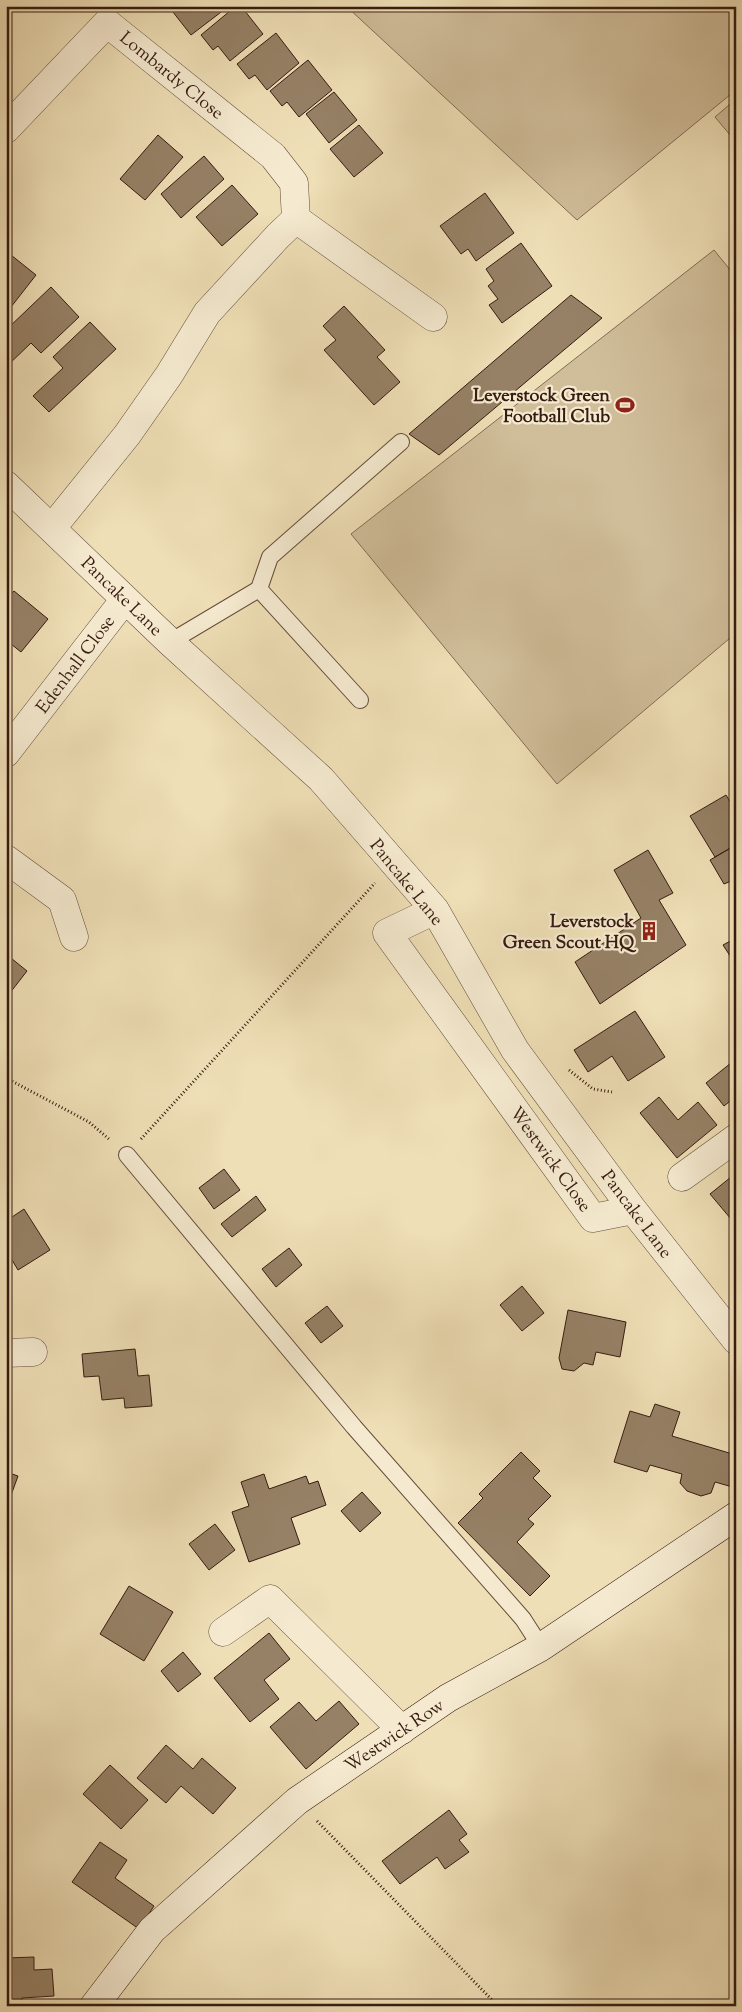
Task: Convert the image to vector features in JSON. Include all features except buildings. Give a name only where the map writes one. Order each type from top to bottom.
[{"type":"street","name":"Lombardy Close","points":[[6,129],[108,23],[273,156],[294,184],[296,219]]},
{"type":"street","points":[[52,528],[127,434],[169,374],[207,313],[296,219],[433,317]]},
{"type":"street","name":"Pancake Lane","points":[[6,485],[170,642],[322,779],[435,910],[515,1050],[633,1210],[736,1340]]},
{"type":"street","name":"Edenhall Close","points":[[6,753],[125,599]]},
{"type":"street","points":[[6,859],[62,900],[74,938]]},
{"type":"street","name":"Westwick Close","points":[[435,910],[388,933],[593,1218],[633,1210]]},
{"type":"street","points":[[484,1067],[515,1050]]},
{"type":"street","points":[[682,1177],[736,1138]]},
{"type":"street","points":[[6,1353],[33,1352]]},
{"type":"street","name":"Westwick Row","points":[[94,2006],[152,1930],[297,1801],[448,1698],[541,1647],[736,1516]]},
{"type":"street","points":[[223,1632],[270,1599],[402,1730]]},
{"type":"lane","points":[[170,642],[259,589],[270,557],[401,442]]},
{"type":"lane","points":[[259,589],[360,700]]},
{"type":"lane","points":[[127,1155],[354,1427],[524,1619],[541,1647]]},
{"type":"path","points":[[6,1078],[89,1122],[127,1155],[394,862]]},
{"type":"path","points":[[297,1801],[498,2006]]},
{"type":"shaded area","points":[[346,6],[736,6],[736,90],[577,220]]},
{"type":"shaded area","points":[[736,99],[736,142],[715,117]]},
{"type":"shaded area","name":"Leverstock Green Football Club","points":[[714,250],[736,277],[736,633],[557,784],[351,534]]},
{"type":"place","name":"Leverstock Green Football Club","points":[[625,405]]},
{"type":"place","name":"Leverstock Green Scout HQ","points":[[649,931]]}]
